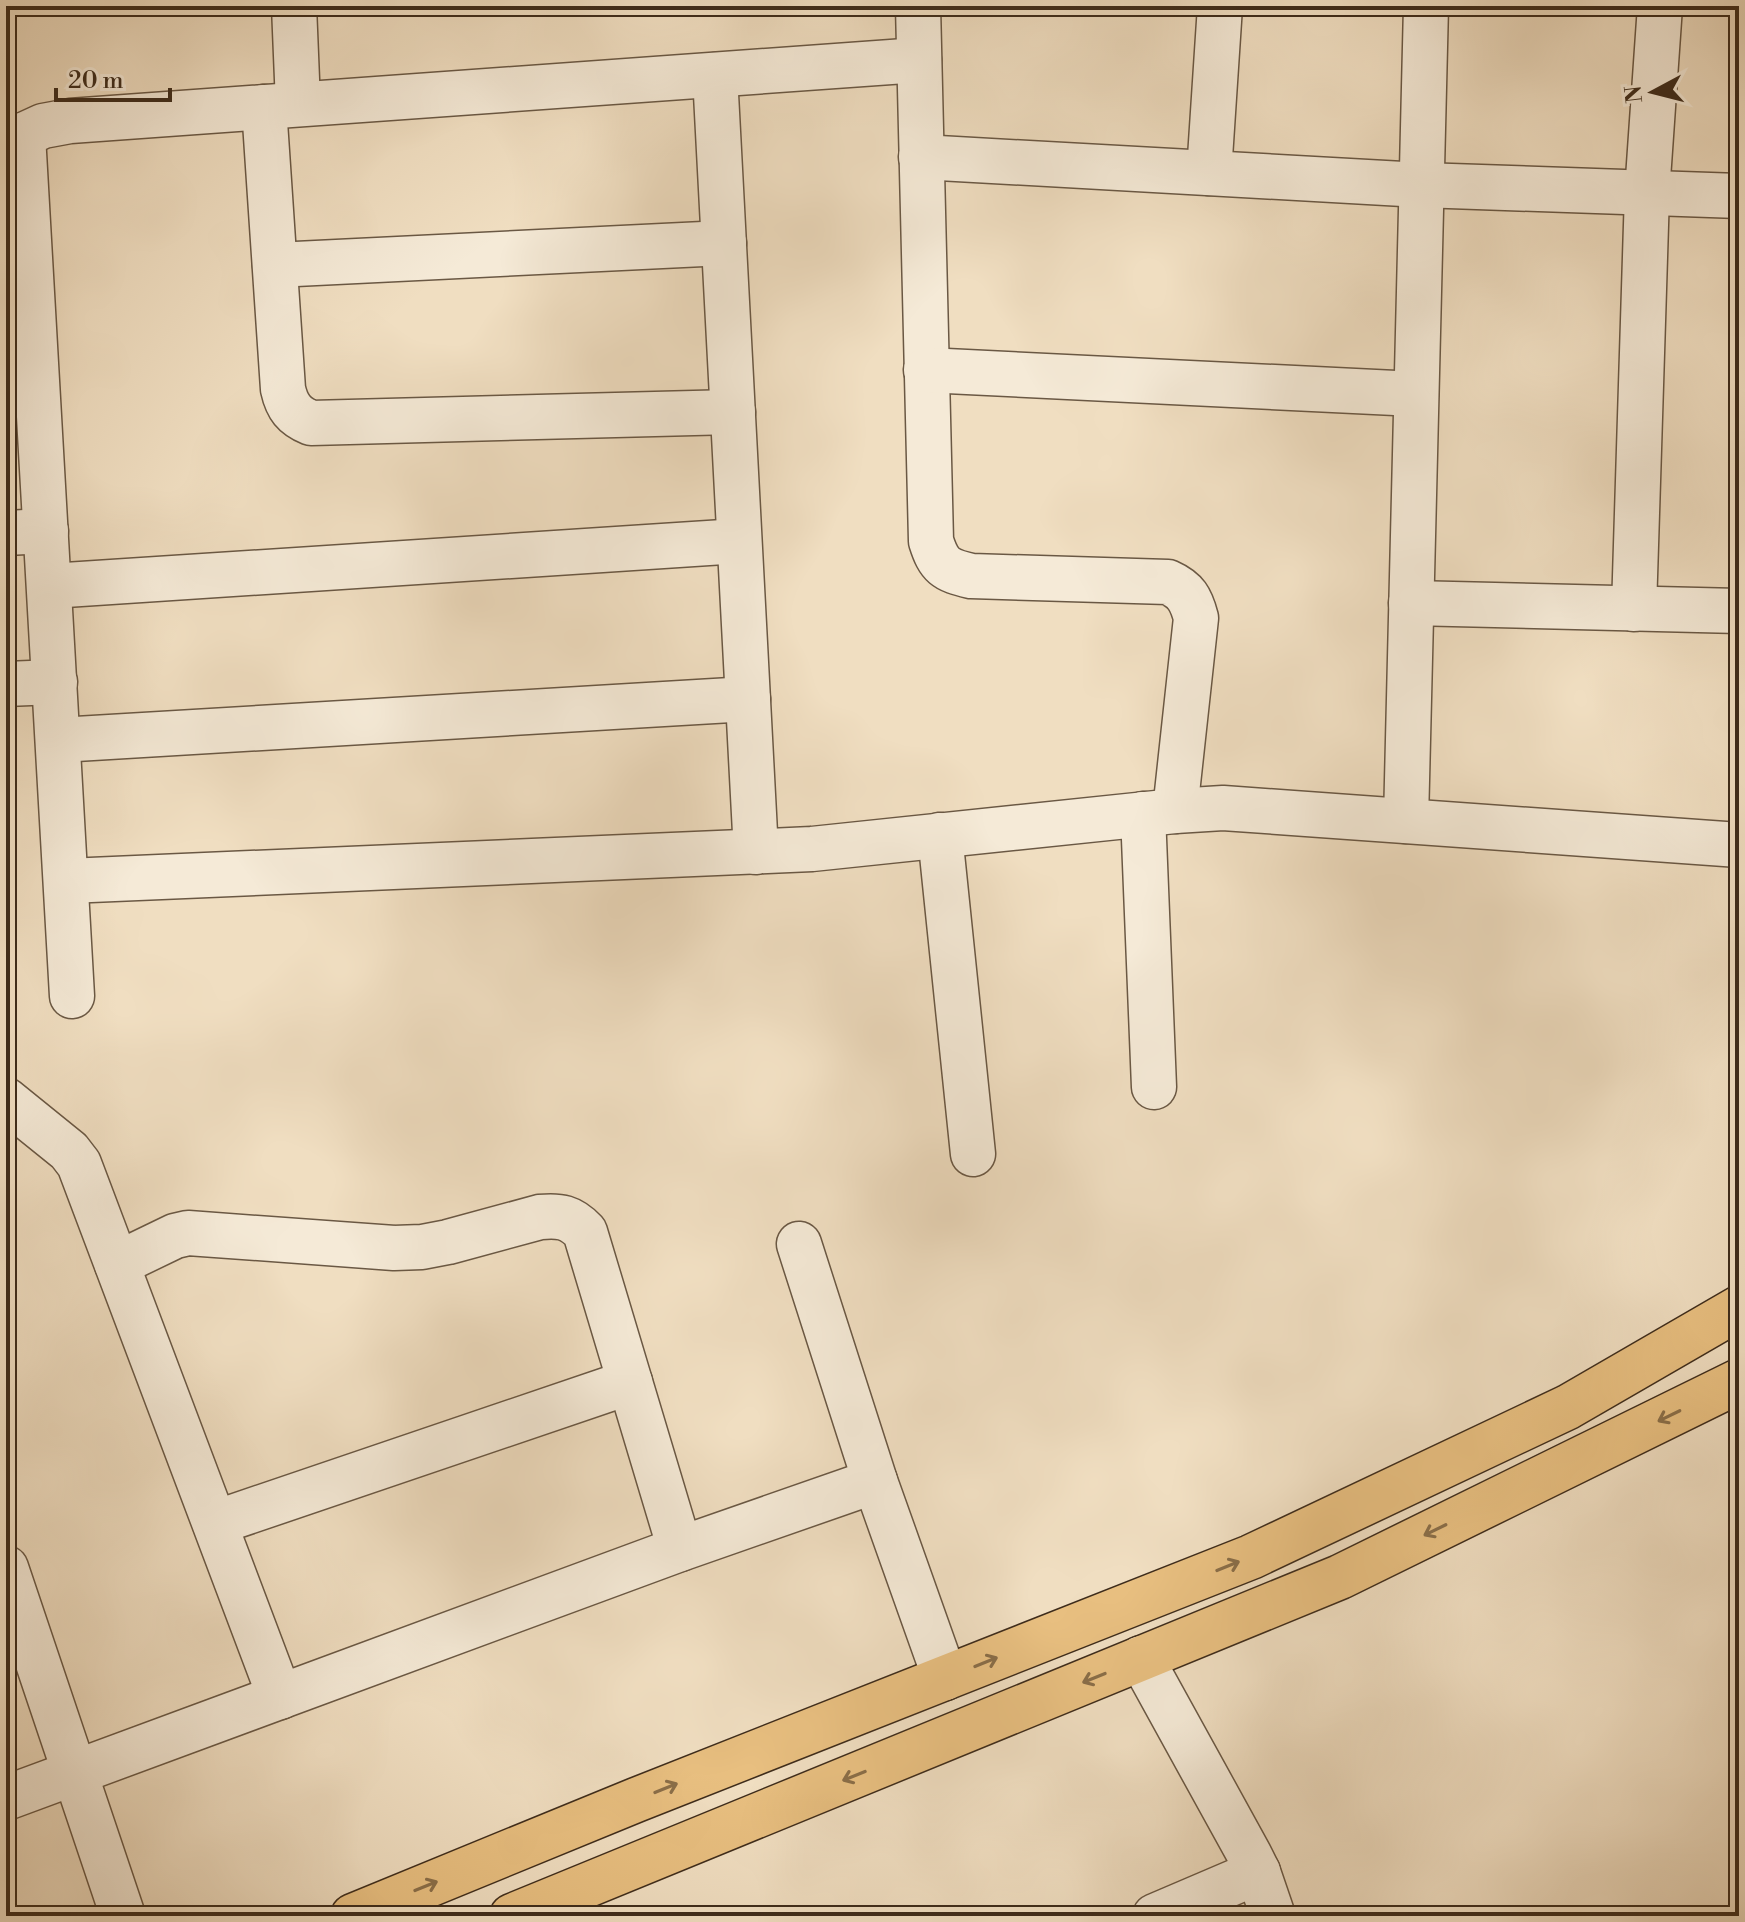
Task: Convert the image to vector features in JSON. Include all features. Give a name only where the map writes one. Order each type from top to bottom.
[{"type":"main road","points":[[353,1916],[1251,1557],[1568,1407],[1739,1308]]},
{"type":"main road","points":[[512,1916],[1340,1577],[1739,1381]]},
{"type":"street","points":[[294,6],[281,106],[275,265],[286,403],[297,417],[311,423],[733,412]]},
{"type":"street","points":[[918,6],[931,541],[938,561],[952,572],[971,576],[1168,582],[1182,588],[1191,601],[1196,618],[1159,812],[1154,1087]]},
{"type":"street","points":[[1209,173],[1220,6]]},
{"type":"street","points":[[1406,821],[1426,6]]},
{"type":"street","points":[[1634,609],[1647,193],[1660,6]]},
{"type":"street","points":[[72,996],[50,586],[26,532],[15,139],[43,126],[70,121],[919,60]]},
{"type":"street","points":[[715,75],[756,852]]},
{"type":"street","points":[[921,157],[1421,185],[1739,196]]},
{"type":"street","points":[[275,265],[724,243]]},
{"type":"street","points":[[926,370],[1416,394]]},
{"type":"street","points":[[50,586],[739,541]]},
{"type":"street","points":[[1411,603],[1739,611]]},
{"type":"street","points":[[6,684],[55,682]]},
{"type":"street","points":[[59,740],[748,699]]},
{"type":"street","points":[[67,881],[812,849],[1223,808],[1739,845]]},
{"type":"street","points":[[940,835],[973,1154]]},
{"type":"street","points":[[6,1100],[69,1151],[79,1164],[280,1697]]},
{"type":"street","points":[[117,1264],[175,1236],[188,1233],[394,1248],[422,1247],[540,1217],[554,1215],[572,1219],[585,1232],[680,1549]]},
{"type":"street","points":[[799,1244],[875,1481],[945,1678]]},
{"type":"street","points":[[215,1523],[630,1382]]},
{"type":"street","points":[[6,1798],[680,1549],[875,1481]]},
{"type":"street","points":[[10,1592],[123,1916]]},
{"type":"street","points":[[1141,1658],[1258,1872],[1273,1916]]},
{"type":"street","points":[[1155,1916],[1258,1872]]}]
